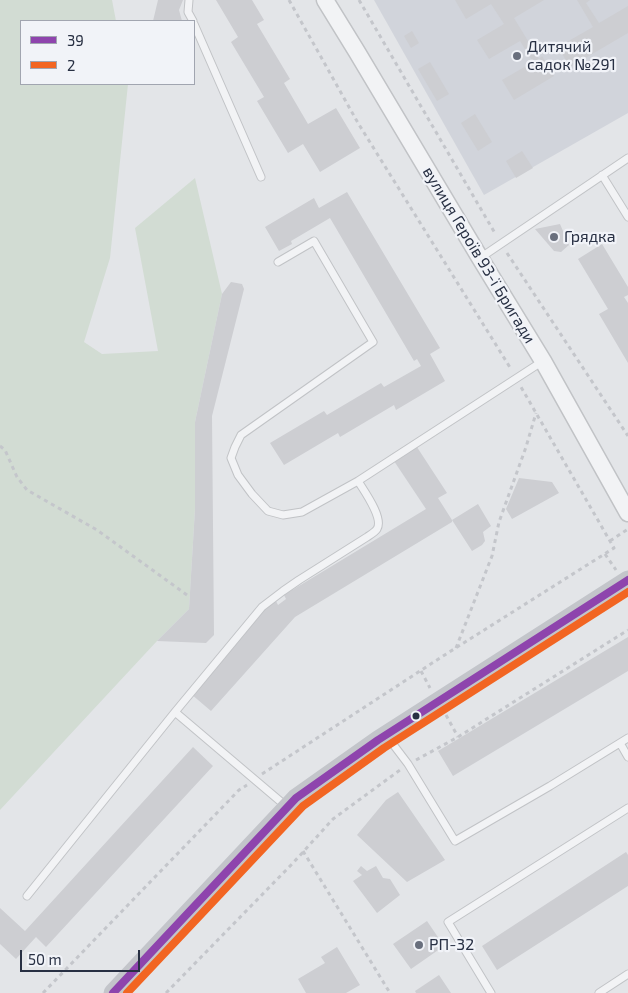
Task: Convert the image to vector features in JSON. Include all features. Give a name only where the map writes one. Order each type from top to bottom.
[{"type":"main road","points":[[113,993],[296,798],[386,735],[628,580]]},
{"type":"street","name":"вулиця Героїв 93-ї Бригади","points":[[325,0],[543,361],[628,513]]},
{"type":"lane","points":[[189,0],[188,12],[192,20]]},
{"type":"lane","points":[[195,27],[262,178]]},
{"type":"lane","points":[[480,258],[628,158]]},
{"type":"lane","points":[[602,175],[628,218]]},
{"type":"lane","points":[[278,262],[314,241],[373,342],[241,435],[231,458],[238,475],[268,511],[283,515],[302,512],[358,481],[543,361]]},
{"type":"lane","points":[[27,896],[262,607],[377,529],[379,520],[376,512],[358,481]]},
{"type":"lane","points":[[175,712],[287,807]]},
{"type":"lane","points":[[386,735],[408,764],[455,841],[628,738]]},
{"type":"lane","points":[[620,743],[628,757]]},
{"type":"lane","points":[[491,993],[448,922],[628,808]]},
{"type":"lane","points":[[599,993],[628,974]]},
{"type":"path","points":[[359,0],[501,245],[628,436]]},
{"type":"path","points":[[456,648],[492,556],[499,522],[536,413]]},
{"type":"path","points":[[0,446],[5,450],[17,477],[27,490],[97,530],[187,594]]},
{"type":"path","points":[[610,541],[628,529]]},
{"type":"path","points":[[166,993],[333,819],[408,764],[458,737],[628,630]]},
{"type":"path","points":[[303,851],[390,993]]},
{"type":"shaded area","points":[[0,0],[112,0],[116,20],[20,20],[20,85],[128,85],[110,258],[84,342],[102,354],[158,351],[135,228],[195,178],[222,294],[195,422],[195,509],[189,609],[0,810]]},
{"type":"shaded area","name":"Дитячий садок №291","points":[[374,0],[628,0],[628,113],[484,195]]},
{"type":"building","points":[[158,0],[183,0],[179,10],[182,20],[153,20]]},
{"type":"building","points":[[216,0],[252,0],[264,20],[257,24],[290,79],[284,83],[308,124],[336,108],[360,148],[320,172],[303,144],[288,153],[257,101],[264,97],[231,42],[238,37]]},
{"type":"building","name":"Дитячий садок №291","points":[[455,0],[544,0],[514,18],[539,59],[542,56],[554,76],[514,100],[502,80],[533,62],[520,41],[489,59],[477,40],[504,24],[491,4],[466,19]]},
{"type":"building","name":"Дитячий садок №291","points":[[577,0],[590,0],[586,3],[599,23],[628,6],[628,33],[570,67],[558,47],[593,27]]},
{"type":"building","points":[[412,31],[419,43],[411,48],[404,36]]},
{"type":"building","points":[[430,62],[449,94],[437,101],[418,69]]},
{"type":"building","points":[[475,114],[492,142],[478,151],[461,123]]},
{"type":"building","points":[[522,151],[533,168],[516,178],[506,161]]},
{"type":"building","points":[[347,192],[440,348],[430,354],[445,381],[396,410],[394,405],[340,437],[338,433],[284,465],[270,443],[324,411],[327,415],[381,383],[384,387],[421,366],[417,359],[414,361],[330,218],[291,241],[292,244],[279,251],[265,227],[314,198],[319,208]]},
{"type":"building","name":"Грядка","points":[[560,224],[569,245],[561,252],[554,251],[535,229]]},
{"type":"building","points":[[602,244],[628,287],[628,295],[624,297],[628,303],[628,363],[599,314],[608,309],[578,259]]},
{"type":"building","points":[[231,282],[242,284],[244,289],[212,416],[214,635],[206,643],[157,641],[189,609],[195,509],[195,422],[222,294]]},
{"type":"building","points":[[413,441],[447,493],[438,498],[452,522],[295,617],[211,711],[191,694],[262,607],[276,601],[278,605],[286,599],[284,595],[426,509],[390,455]]},
{"type":"building","points":[[519,478],[552,482],[559,493],[512,519],[506,509]]},
{"type":"building","points":[[478,504],[491,526],[483,532],[485,541],[482,545],[472,551],[452,520]]},
{"type":"building","points":[[628,637],[628,671],[453,776],[438,751]]},
{"type":"building","points":[[193,747],[213,766],[46,947],[36,937],[16,959],[0,944],[0,908],[25,931]]},
{"type":"building","points":[[398,792],[445,860],[407,882],[357,835],[386,800]]},
{"type":"building","points":[[626,852],[628,855],[628,886],[497,970],[482,946]]},
{"type":"building","points":[[361,866],[367,871],[376,866],[383,878],[390,879],[400,895],[377,913],[353,881],[362,875],[357,871]]},
{"type":"building","name":"РП-32","points":[[427,921],[444,946],[411,969],[393,944]]},
{"type":"building","points":[[337,947],[360,985],[346,993],[306,993],[298,979],[325,963],[321,957]]},
{"type":"building","points":[[439,975],[451,993],[416,993],[415,991]]},
{"type":"transit line","name":"39","points":[[113,993],[296,798],[378,740],[628,580]]},
{"type":"transit line","name":"2","points":[[127,993],[303,806],[384,748],[628,592]]},
{"type":"place","name":"Дитячий садок №291","points":[[517,56]]},
{"type":"place","name":"Грядка","points":[[554,237]]},
{"type":"place","name":"РП-32","points":[[419,945]]}]
